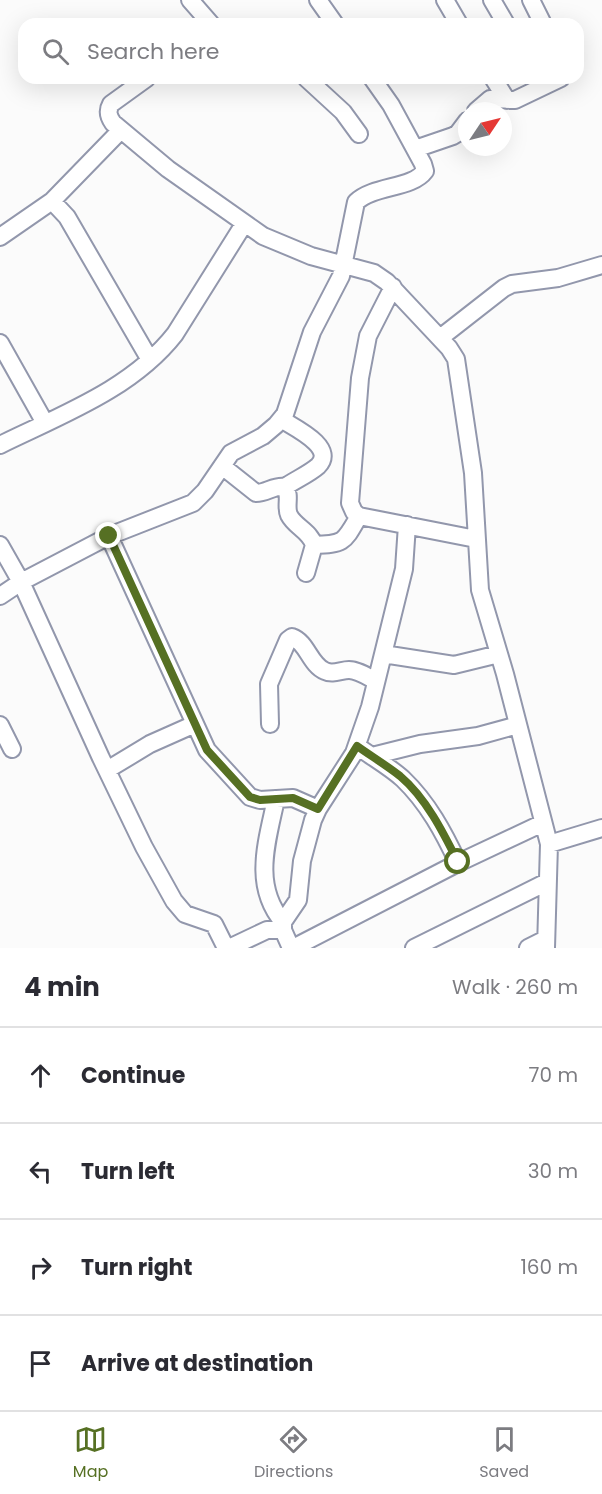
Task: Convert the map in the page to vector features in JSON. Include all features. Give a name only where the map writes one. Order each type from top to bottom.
[{"type":"street","points":[[190,0],[206,18]]},
{"type":"street","points":[[318,0],[331,18]]},
{"type":"street","points":[[445,0],[456,18]]},
{"type":"street","points":[[492,0],[502,18]]},
{"type":"street","points":[[531,0],[540,18]]},
{"type":"street","points":[[138,84],[118,97],[108,110],[108,117],[122,130],[168,169],[263,236],[301,252],[374,273],[393,287],[449,348],[456,359],[473,473],[480,590],[549,844],[546,943],[528,948]]},
{"type":"street","points":[[314,84],[343,112],[359,134]]},
{"type":"street","points":[[0,596],[21,582],[109,536],[193,503],[205,491],[231,453],[269,432],[285,414],[312,332],[339,283],[356,202],[368,193],[422,176],[425,171],[416,149],[376,84]]},
{"type":"street","points":[[497,84],[507,100]]},
{"type":"street","points":[[486,102],[496,98],[515,100],[548,84]]},
{"type":"street","points":[[0,237],[52,201],[122,130]]},
{"type":"street","points":[[416,149],[458,133]]},
{"type":"street","points":[[52,201],[67,217],[150,360]]},
{"type":"street","points":[[0,445],[107,392],[164,349],[244,224]]},
{"type":"street","points":[[440,338],[512,284],[558,278],[602,265]]},
{"type":"street","points":[[393,287],[368,336],[360,378],[350,503],[354,512],[359,516],[476,539]]},
{"type":"street","points":[[0,343],[45,423]]},
{"type":"street","points":[[222,466],[255,493],[261,493],[277,486],[285,487],[318,466],[322,460],[322,453],[315,441],[281,419]]},
{"type":"street","points":[[285,487],[288,491],[290,518],[308,533],[314,545],[306,573]]},
{"type":"street","points":[[314,545],[342,542],[359,516]]},
{"type":"street","points":[[0,545],[21,582],[144,847],[174,901],[185,914],[214,924],[228,948],[267,930],[283,926],[298,900],[305,846],[318,809],[357,746],[376,681],[404,569],[407,525]]},
{"type":"street","points":[[109,536],[207,750],[244,793],[253,799],[293,798],[318,809]]},
{"type":"street","points":[[270,724],[269,684],[288,640],[292,637],[297,639],[319,667],[325,671],[332,673],[355,671],[376,681]]},
{"type":"street","points":[[383,654],[454,665],[499,654]]},
{"type":"street","points":[[107,770],[150,744],[195,724]]},
{"type":"street","points":[[0,725],[12,749]]},
{"type":"street","points":[[372,756],[420,744],[478,736],[518,725]]},
{"type":"street","points":[[357,746],[401,777],[419,797],[442,830],[458,862]]},
{"type":"street","points":[[276,799],[264,863],[267,896],[292,948],[458,862],[543,823]]},
{"type":"street","points":[[549,844],[602,828]]},
{"type":"street","points":[[414,948],[548,882]]},
{"type":"route","points":[[109,536],[203,743],[244,793],[253,799],[260,800],[293,798],[318,809],[357,746],[409,785],[442,830],[458,862]]}]
